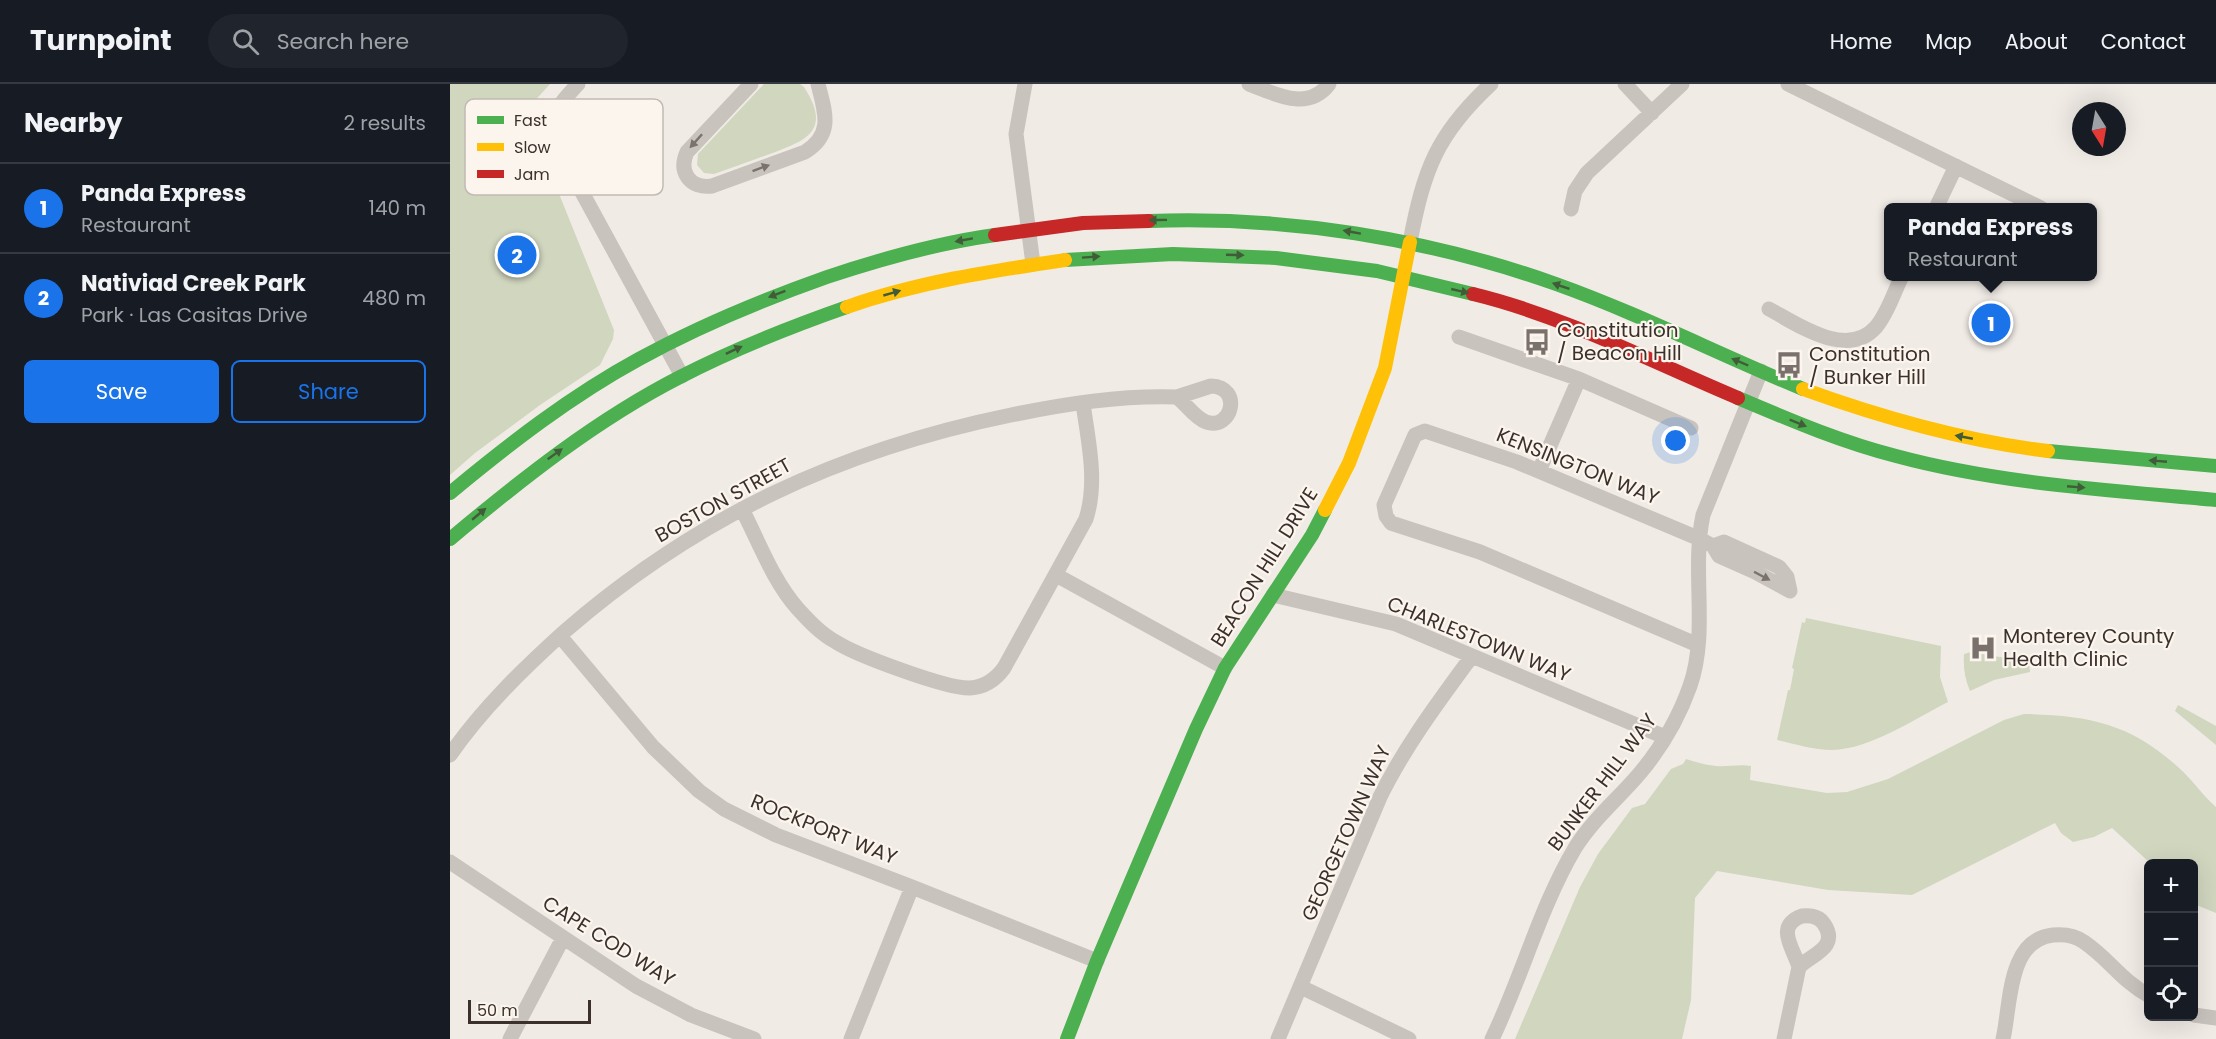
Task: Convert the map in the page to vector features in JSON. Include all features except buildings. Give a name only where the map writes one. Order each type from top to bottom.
[{"type":"main road","points":[[450,493],[537,424],[608,378],[665,345],[751,305],[813,280],[948,243],[1028,229],[1086,223],[1201,219],[1279,223],[1332,229],[1459,254],[1571,289],[1841,403],[1952,435],[2008,446],[2067,453],[2216,466]]},
{"type":"main road","name":"BEACON HILL DRIVE","points":[[1067,1039],[1097,961],[1196,729],[1225,668],[1312,535],[1349,463],[1384,368],[1410,243]]},
{"type":"main road","points":[[450,539],[560,451],[625,408],[682,376],[738,349],[836,310],[920,285],[983,271],[1083,258],[1188,253],[1248,255],[1320,263],[1404,277],[1476,295],[1560,323],[1748,403],[1852,444],[1954,470],[2018,481],[2216,500]]},
{"type":"street","points":[[564,99],[578,84]]},
{"type":"street","points":[[751,84],[687,152],[683,166],[685,173],[698,186],[712,186],[812,148],[822,136],[826,121],[818,84]]},
{"type":"street","points":[[1025,84],[1016,134],[1032,264]]},
{"type":"street","points":[[1249,84],[1294,99],[1313,97],[1329,84]]},
{"type":"street","name":"BEACON HILL DRIVE","points":[[1410,243],[1422,186],[1442,140],[1464,110],[1491,84]]},
{"type":"street","points":[[1625,84],[1652,113]]},
{"type":"street","points":[[1571,210],[1575,191],[1580,181],[1682,84]]},
{"type":"street","points":[[1788,84],[2033,203]]},
{"type":"street","points":[[1938,203],[1956,166]]},
{"type":"street","points":[[583,195],[682,376]]},
{"type":"street","points":[[1769,309],[1827,338],[1841,340],[1855,338],[1867,334],[1876,326],[1899,281]]},
{"type":"street","points":[[1458,337],[1579,379],[1691,428]]},
{"type":"street","name":"BUNKER HILL WAY","points":[[1492,1039],[1561,875],[1575,848],[1599,815],[1641,772],[1665,738],[1689,688],[1698,645],[1700,538],[1706,506],[1761,371]]},
{"type":"street","points":[[1539,471],[1579,379]]},
{"type":"street","name":"BOSTON STREET","points":[[450,754],[483,713],[517,677],[560,636],[636,575],[693,536],[789,484],[898,443],[977,422],[1129,397],[1177,397]]},
{"type":"street","points":[[742,509],[785,592],[796,607],[823,633],[855,652],[952,686],[970,688],[978,686],[991,681],[1000,674],[1081,530],[1092,498],[1092,471],[1083,403]]},
{"type":"street","name":"KENSINGTON WAY","points":[[1698,645],[1480,552],[1392,523],[1386,516],[1386,500],[1415,435],[1425,431],[1494,453],[1700,538],[1713,546],[1719,556],[1790,591],[1787,577],[1779,567],[1724,542],[1713,546]]},
{"type":"street","points":[[1056,575],[1225,668]]},
{"type":"street","name":"CHARLESTOWN WAY","points":[[1273,595],[1395,624],[1665,738]]},
{"type":"street","name":"ROCKPORT WAY","points":[[560,636],[653,747],[699,791],[749,823],[1097,961]]},
{"type":"street","name":"GEORGETOWN WAY","points":[[1278,1039],[1380,797],[1407,747],[1472,656]]},
{"type":"street","name":"CAPE COD WAY","points":[[450,862],[636,986],[691,1015],[754,1039]]},
{"type":"street","points":[[851,1039],[912,887]]},
{"type":"street","points":[[2003,1039],[2018,961],[2028,946],[2043,937],[2064,935],[2085,942],[2128,982],[2144,992]]},
{"type":"street","points":[[510,1039],[563,938]]},
{"type":"street","points":[[1784,1039],[1798,968]]},
{"type":"street","points":[[1301,987],[1409,1039]]},
{"type":"street","points":[[2198,1016],[2216,1018]]},
{"type":"green space","points":[[450,84],[550,84],[536,99],[465,99],[465,195],[559,195],[614,330],[613,339],[600,365],[540,405],[475,453],[450,475]]},
{"type":"green space","points":[[764,84],[800,84],[804,87],[816,115],[811,133],[781,150],[714,174],[704,173],[697,165],[698,154]]},
{"type":"green space","points":[[1806,618],[1941,646],[1940,677],[1948,702],[1877,739],[1847,748],[1818,749],[1777,740],[1788,690],[1790,690],[1794,669],[1792,668],[1802,622],[1805,623]]},
{"type":"green space","points":[[1971,652],[2029,662],[2030,672],[1994,680],[1970,691],[1965,673],[1964,654]]},
{"type":"green space","points":[[2178,705],[2216,726],[2216,745],[2175,711]]},
{"type":"green space","points":[[2024,714],[2068,717],[2107,724],[2143,740],[2178,767],[2216,807],[2216,913],[2198,906],[2198,859],[2146,859],[2112,828],[2094,837],[2073,842],[2061,833],[2055,823],[1912,895],[1828,890],[1717,871],[1695,898],[1691,1000],[1682,1039],[1515,1039],[1580,887],[1598,854],[1632,808],[1645,804],[1671,769],[1683,764],[1686,759],[1716,766],[1751,766],[1750,780],[1827,793],[1847,792],[1888,779],[2004,720]]},
{"type":"traffic: fast","points":[[1149,221],[1201,220],[1304,227],[1356,233],[1457,254],[1507,268],[1587,296],[1803,389]]},
{"type":"traffic: fast","points":[[450,493],[518,439],[589,389],[639,359],[708,325],[755,304],[847,270],[931,247],[995,235]]},
{"type":"traffic: fast","points":[[1065,260],[1173,254],[1276,258],[1377,271],[1473,294]]},
{"type":"traffic: fast","points":[[450,539],[560,452],[649,394],[742,348],[847,307]]},
{"type":"traffic: fast","points":[[1738,398],[1855,444],[1935,466],[2055,485],[2216,500]]},
{"type":"traffic: fast","points":[[2048,451],[2216,466]]},
{"type":"traffic: fast","points":[[1067,1039],[1097,961],[1196,729],[1225,668],[1312,535],[1325,510]]},
{"type":"traffic: slow","points":[[1325,510],[1349,463],[1385,368],[1410,242]]},
{"type":"traffic: slow","points":[[847,307],[928,284],[1065,260]]},
{"type":"traffic: slow","points":[[1803,389],[1863,410],[1955,435],[2048,451]]},
{"type":"traffic: jam","points":[[995,235],[1083,223],[1149,221]]},
{"type":"traffic: jam","points":[[1473,294],[1541,314],[1738,398]]},
{"type":"place","name":"Nativiad Creek Park","points":[[517,255]]},
{"type":"place","name":"Panda Express","points":[[1991,323]]},
{"type":"place","name":"Constitution / Beacon Hill","points":[[1537,342]]},
{"type":"place","name":"Constitution / Bunker Hill","points":[[1789,365]]},
{"type":"place","name":"Monterey County Health Clinic","points":[[1983,648]]}]
